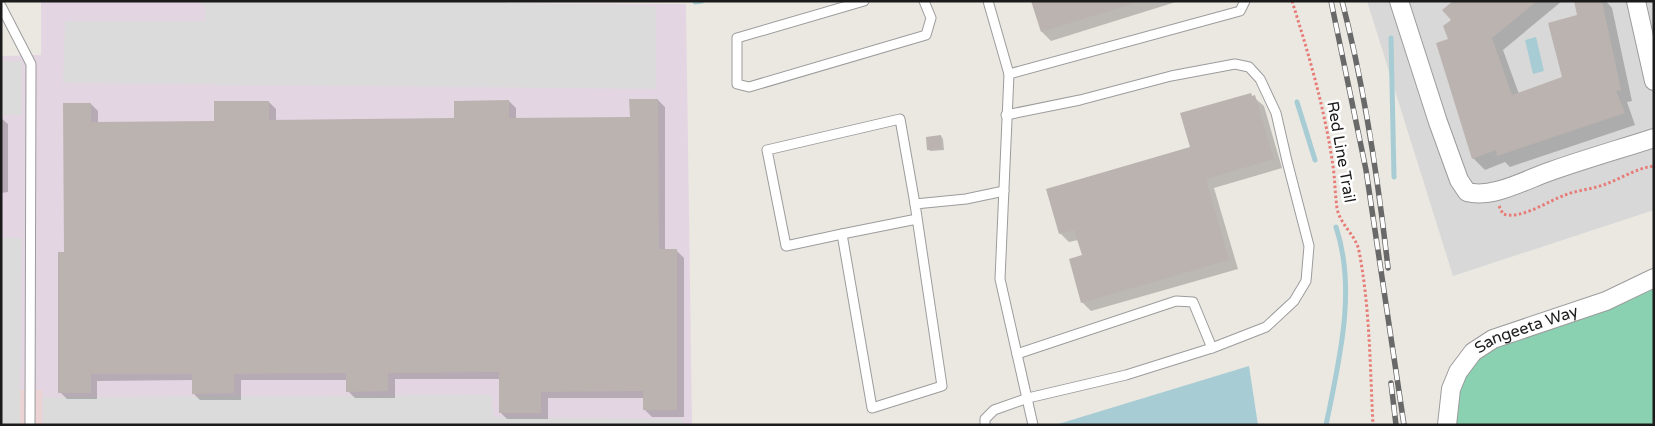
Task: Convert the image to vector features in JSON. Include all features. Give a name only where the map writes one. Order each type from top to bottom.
[{"type":"street","points":[[1398,1],[1438,122],[1459,180],[1467,192],[1473,194],[1494,192],[1551,171],[1654,138]]},
{"type":"street","points":[[1636,1],[1654,81]]},
{"type":"street","name":"Sangeeta Way","points":[[1447,425],[1451,389],[1458,372],[1473,352],[1493,339],[1606,301],[1654,278]]},
{"type":"lane","points":[[864,1],[737,38],[737,84],[749,87],[926,36],[931,18],[924,1]]},
{"type":"lane","points":[[988,1],[1009,74],[1000,279],[1034,425]]},
{"type":"lane","points":[[1009,74],[1240,11],[1245,1]]},
{"type":"lane","points":[[1,6],[31,64],[30,425]]},
{"type":"lane","points":[[985,425],[985,419],[994,410],[1028,398],[1126,375],[1212,348],[1266,327],[1294,301],[1306,281],[1309,246],[1276,113],[1260,79],[1249,67],[1235,64],[1171,76],[1080,100],[1006,115]]},
{"type":"lane","points":[[842,234],[872,408],[942,386],[916,204],[900,119],[767,150],[786,246],[842,234],[917,219]]},
{"type":"lane","points":[[916,204],[966,199],[1004,191]]},
{"type":"lane","points":[[1017,354],[1176,301],[1193,302],[1212,348]]},
{"type":"path","name":"Red Line Trail","points":[[1292,1],[1313,69],[1333,166],[1337,209],[1341,220],[1355,239],[1359,248],[1366,294],[1373,425]]},
{"type":"path","points":[[1498,204],[1503,214],[1514,215],[1566,194],[1601,185],[1643,168],[1654,166]]},
{"type":"shaded area","points":[[41,1],[686,4],[692,425],[42,425],[42,390],[1,390],[1,56],[41,55]]},
{"type":"shaded area","points":[[199,1],[506,1],[506,3],[656,6],[656,89],[63,83],[65,21],[205,21],[205,7]]},
{"type":"shaded area","points":[[1367,1],[1654,1],[1654,210],[1453,276]]},
{"type":"shaded area","points":[[1,61],[22,61],[22,115],[1,115]]},
{"type":"shaded area","points":[[1,238],[22,238],[20,425],[1,425]]},
{"type":"shaded area","points":[[42,389],[42,425],[1,425],[1,390]]},
{"type":"shaded area","points":[[492,395],[493,417],[682,419],[682,425],[43,425],[43,397]]},
{"type":"green space","points":[[1654,285],[1654,425],[1449,425],[1448,411],[1473,356]]},
{"type":"water","points":[[1536,37],[1544,71],[1533,74],[1525,40]]},
{"type":"water","points":[[1249,366],[1258,425],[1055,425]]},
{"type":"building","points":[[1031,1],[1132,1],[1132,4],[1041,32]]},
{"type":"building","points":[[1453,1],[1537,1],[1492,38],[1512,95],[1562,77],[1548,23],[1577,15],[1574,1],[1602,1],[1621,90],[1616,91],[1625,113],[1497,156],[1496,150],[1472,159],[1436,43],[1448,39],[1443,26],[1451,20],[1442,10]]},
{"type":"building","points":[[1251,93],[1252,96],[1255,95],[1274,159],[1206,179],[1229,260],[1081,303],[1069,259],[1082,255],[1074,230],[1059,234],[1046,189],[1190,147],[1180,113]]},
{"type":"building","points":[[629,99],[658,99],[659,249],[677,249],[677,410],[643,410],[643,391],[541,392],[541,413],[499,413],[499,372],[388,373],[388,391],[346,392],[346,373],[234,374],[234,393],[192,394],[192,374],[91,374],[91,393],[58,393],[58,252],[64,252],[63,103],[91,103],[91,122],[214,121],[214,101],[269,101],[269,120],[454,118],[454,101],[509,100],[509,118],[630,117]]},
{"type":"building","points":[[941,135],[942,149],[927,150],[926,137]]},
{"type":"waterway","points":[[695,2],[702,1]]},
{"type":"waterway","points":[[1391,38],[1394,177]]},
{"type":"waterway","points":[[1297,102],[1315,160]]},
{"type":"waterway","points":[[1326,425],[1344,326],[1345,276],[1342,251],[1336,227]]},
{"type":"railway","points":[[1331,1],[1366,170],[1404,425]]},
{"type":"railway","points":[[1342,1],[1370,134],[1388,268]]},
{"type":"railway","points":[[1391,383],[1396,425]]}]
